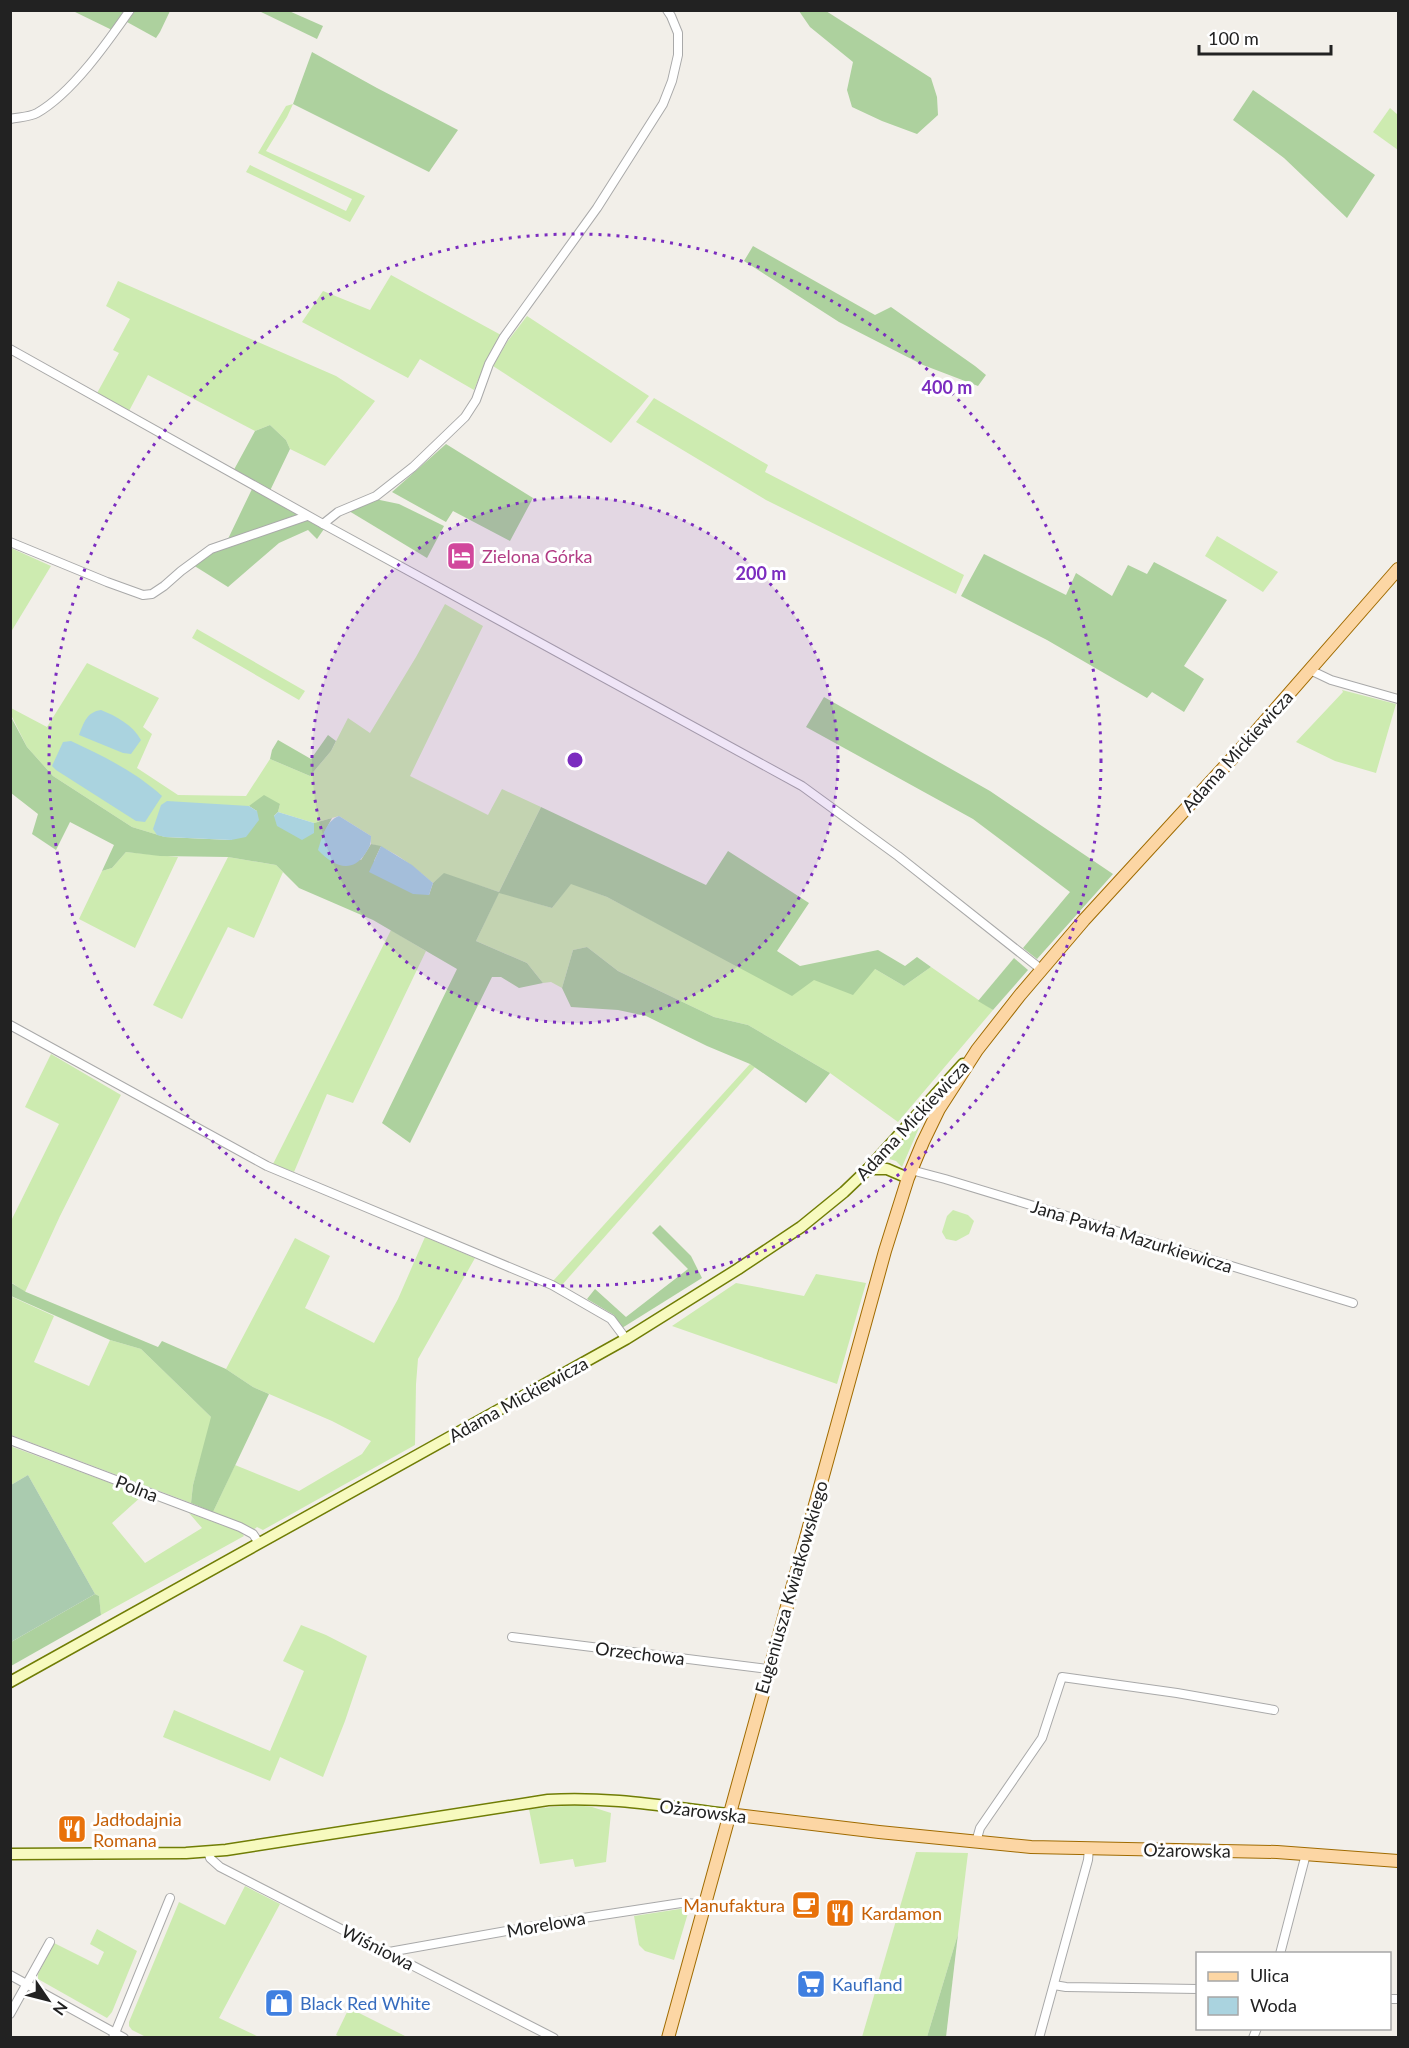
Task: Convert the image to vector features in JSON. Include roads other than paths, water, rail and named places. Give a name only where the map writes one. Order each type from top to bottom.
[{"type":"main road","name":"Adama Mickiewicza","points":[[910,1174],[934,1118],[977,1050],[1090,913],[1310,670],[1398,569]]},
{"type":"main road","name":"Eugeniusza Kwiatkowskiego","points":[[668,2037],[885,1251],[910,1174]]},
{"type":"main road","name":"Ożarowska","points":[[728,1814],[976,1842],[1089,1848],[1306,1854],[1398,1862]]},
{"type":"street","points":[[10,119],[36,114],[69,87],[130,10]]},
{"type":"street","points":[[322,525],[338,512],[376,496],[413,467],[465,417],[476,400],[489,364],[504,337],[597,208],[663,105],[678,55],[678,33],[667,10]]},
{"type":"street","points":[[10,349],[322,525],[802,786],[898,856],[1042,970]]},
{"type":"street","points":[[10,542],[107,582],[143,594],[152,594],[211,549],[307,516]]},
{"type":"street","points":[[1310,670],[1331,680],[1398,699]]},
{"type":"street","points":[[10,1025],[267,1166],[552,1285],[611,1318],[626,1339]]},
{"type":"street","name":"Adama Mickiewicza","points":[[10,1682],[626,1339],[716,1283],[801,1227],[844,1192],[977,1050]]},
{"type":"street","points":[[868,1169],[887,1169],[910,1174]]},
{"type":"street","name":"Jana Pawła Mazurkiewicza","points":[[910,1174],[945,1179],[1353,1303]]},
{"type":"street","name":"Polna","points":[[10,1440],[240,1527],[253,1534],[259,1543]]},
{"type":"street","name":"Orzechowa","points":[[512,1637],[768,1669]]},
{"type":"street","points":[[976,1842],[980,1828],[1042,1738],[1062,1677],[1168,1691],[1274,1710]]},
{"type":"street","name":"Ożarowska","points":[[10,1854],[176,1854],[208,1851],[581,1797],[728,1814]]},
{"type":"street","points":[[1039,2037],[1088,1860],[1089,1848]]},
{"type":"street","name":"Wiśniowa","points":[[208,1851],[210,1858],[220,1867],[554,2037]]},
{"type":"street","points":[[1280,1952],[1306,1854]]},
{"type":"street","points":[[114,2035],[170,1898]]},
{"type":"street","name":"Morelowa","points":[[389,1952],[569,1920],[681,1903],[704,1904]]},
{"type":"street","points":[[10,2014],[50,1942]]},
{"type":"street","points":[[10,1975],[114,2035],[124,2037]]},
{"type":"street","points":[[1054,1985],[1196,1989]]},
{"type":"water","points":[[101,710],[124,722],[138,735],[141,740],[131,754],[123,753],[79,735],[89,715]]},
{"type":"water","points":[[71,741],[130,772],[162,796],[145,822],[136,821],[52,766],[63,742]]},
{"type":"water","points":[[167,801],[249,806],[257,811],[259,820],[246,837],[231,840],[165,837],[157,835],[153,829],[161,805]]},
{"type":"water","points":[[278,812],[314,823],[314,833],[302,840],[277,826],[274,816]]},
{"type":"water","points":[[339,816],[371,836],[370,845],[365,854],[360,860],[348,866],[342,866],[329,860],[318,850],[328,826]]},
{"type":"water","points":[[381,846],[412,865],[433,883],[429,895],[413,894],[369,872]]},
{"type":"place","name":"Zielona Górka","points":[[461,556]]},
{"type":"place","name":"Jadłodajnia Romana","points":[[72,1829]]},
{"type":"place","name":"Manufaktura","points":[[806,1905]]},
{"type":"place","name":"Kardamon","points":[[840,1913]]},
{"type":"place","name":"Kaufland","points":[[811,1984]]},
{"type":"place","name":"Black Red White","points":[[279,2003]]}]
